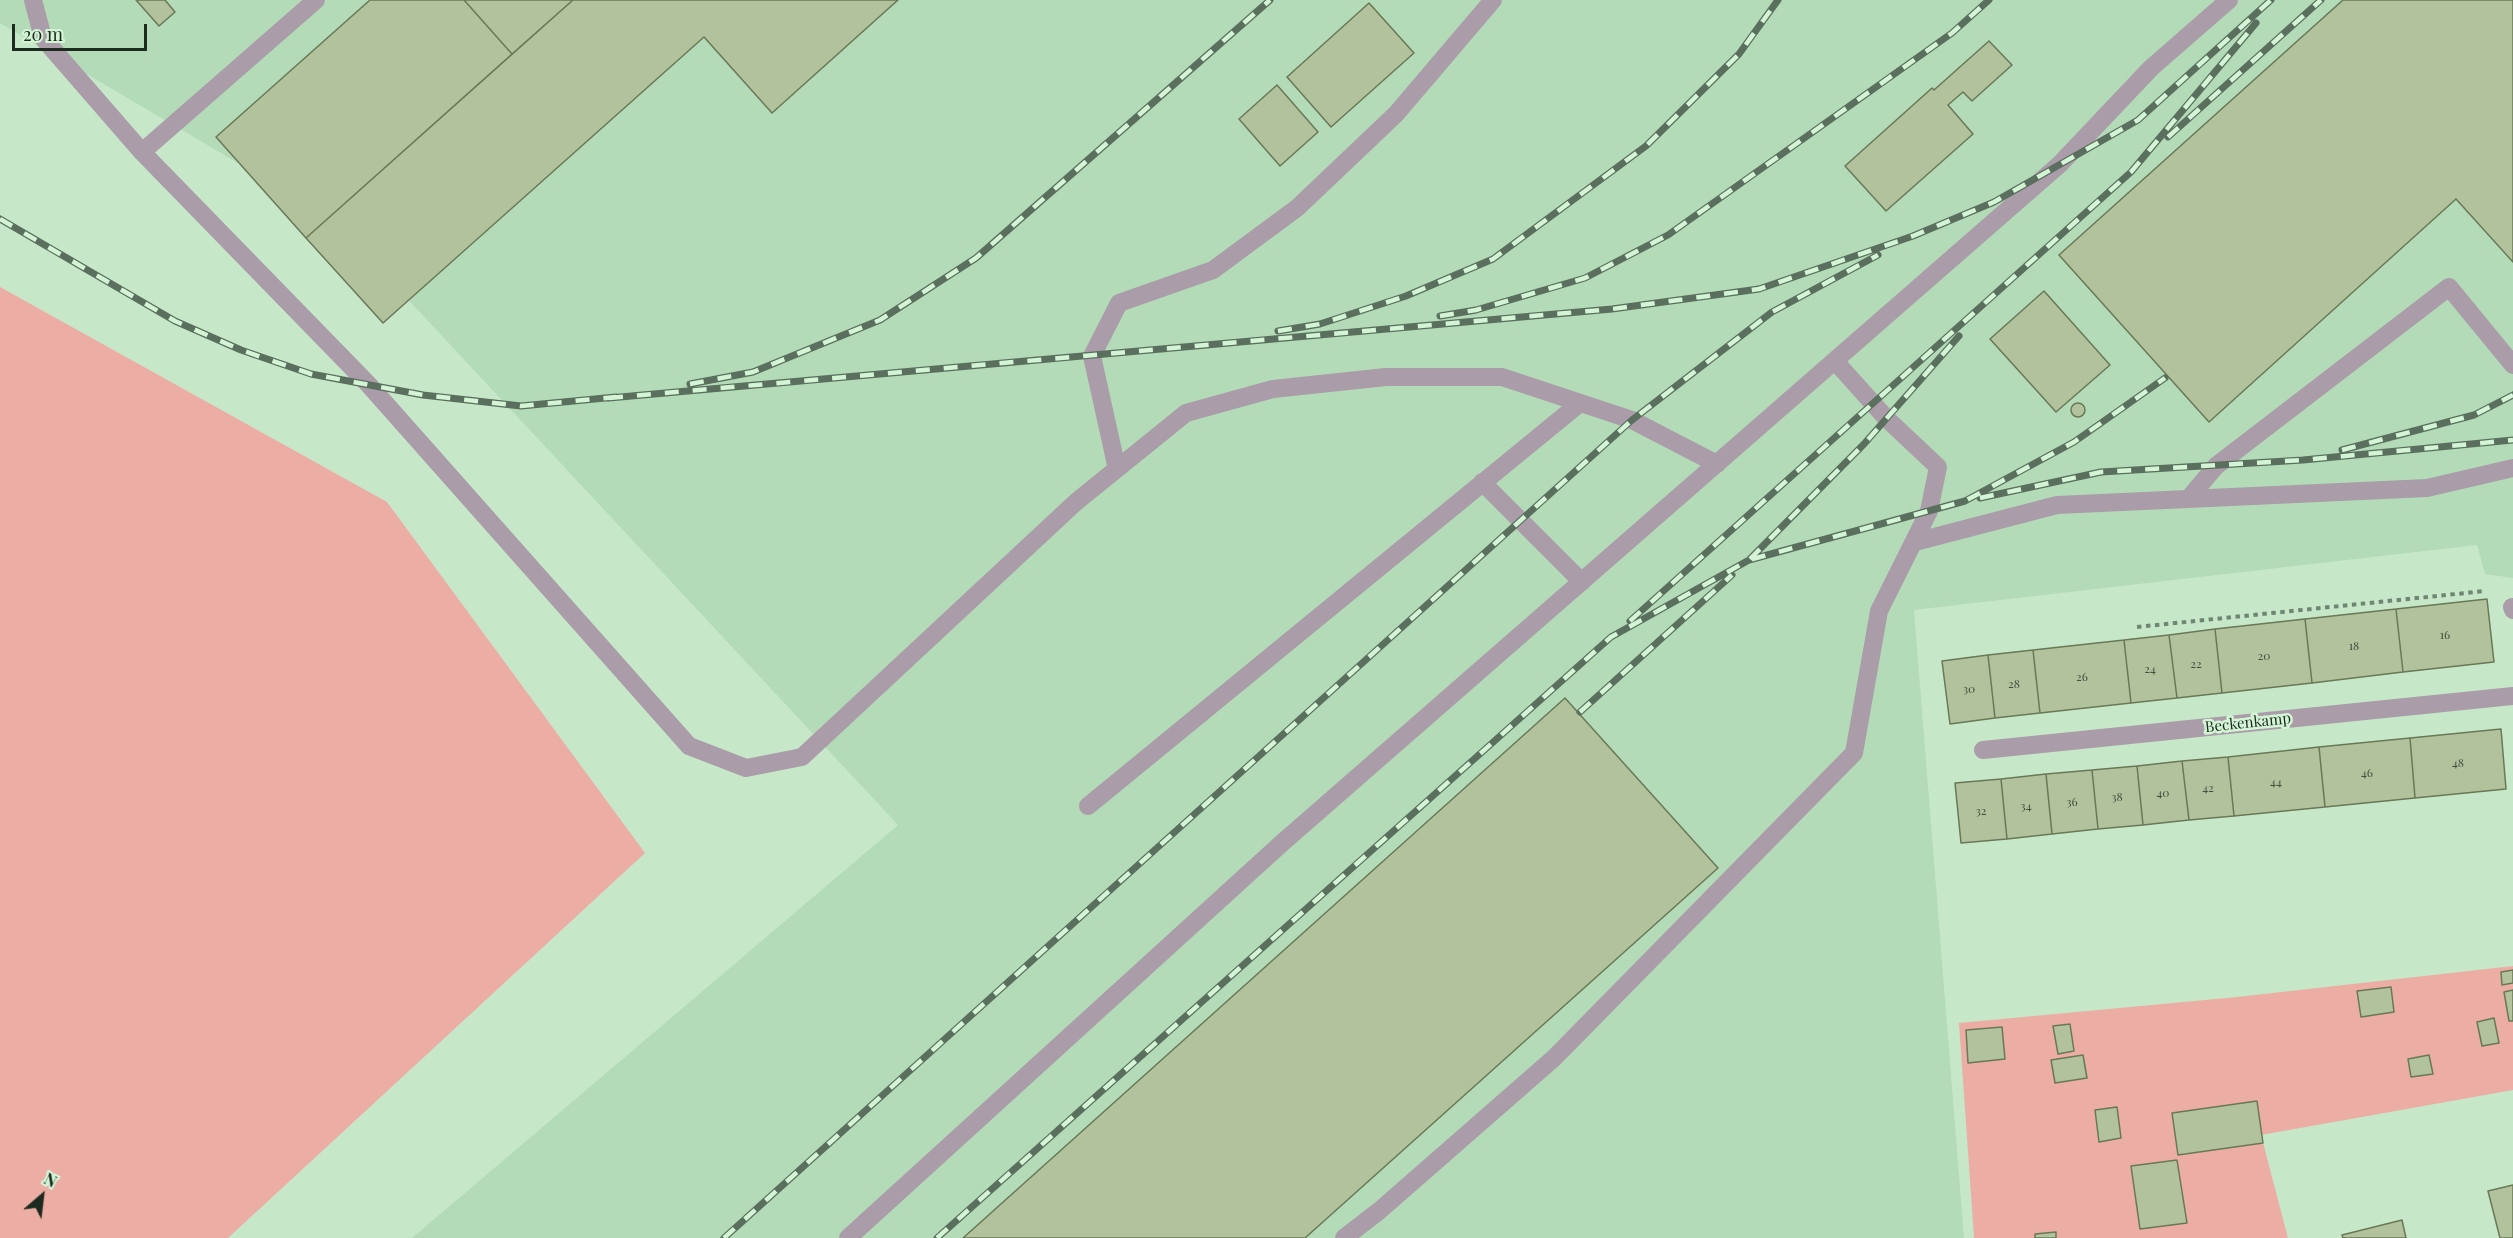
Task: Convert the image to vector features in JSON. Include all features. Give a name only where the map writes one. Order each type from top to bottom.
[{"type":"street","points":[[33,0],[43,38],[142,152],[369,385],[689,746],[746,768],[802,757],[1076,502],[1186,412],[1273,389],[1386,377],[1502,376],[1632,420],[1717,464]]},
{"type":"street","points":[[142,152],[316,0]]},
{"type":"street","points":[[1117,469],[1092,356],[1119,303],[1213,270],[1297,208],[1396,114],[1492,0]]},
{"type":"street","points":[[848,1238],[1282,843],[2060,164],[2151,68],[2229,0]]},
{"type":"street","points":[[2189,498],[2216,466],[2449,287],[2513,365]]},
{"type":"street","points":[[1344,1238],[1379,1211],[1554,1058],[1854,753],[1879,611],[1929,511],[1938,467],[1886,418],[1834,361]]},
{"type":"street","points":[[1088,806],[1580,403]]},
{"type":"street","points":[[1915,542],[2057,505],[2427,488],[2513,468]]},
{"type":"street","points":[[1482,482],[1582,582]]},
{"type":"street","name":"Beckenkamp","points":[[1983,750],[2513,696]]},
{"type":"path","points":[[2137,627],[2494,590],[2513,608]]},
{"type":"shaded area","points":[[0,0],[2513,0],[2513,578],[2485,574],[2477,545],[1914,610],[1964,1238],[412,1238],[898,825],[333,219],[0,23]]},
{"type":"shaded area","points":[[0,287],[387,502],[645,853],[228,1238],[0,1238]]},
{"type":"shaded area","points":[[2513,966],[2513,1090],[2261,1135],[2288,1238],[1974,1238],[1959,1023],[2237,997]]},
{"type":"building","points":[[136,0],[165,0],[175,12],[159,26]]},
{"type":"building","points":[[370,0],[464,0],[512,54],[306,238],[216,137]]},
{"type":"building","points":[[464,0],[573,0],[512,54]]},
{"type":"building","points":[[573,0],[898,0],[772,113],[704,37],[383,323],[306,238]]},
{"type":"building","points":[[2343,0],[2513,0],[2513,262],[2456,199],[2209,422],[2059,255]]},
{"type":"building","points":[[1369,3],[1414,53],[1331,127],[1287,77]]},
{"type":"building","points":[[1989,41],[2012,65],[1972,101],[1963,92],[1948,105],[1973,134],[1886,211],[1845,166],[1932,88],[1934,90]]},
{"type":"building","points":[[1277,85],[1318,132],[1280,166],[1239,119]]},
{"type":"building","points":[[2044,291],[2110,365],[2056,412],[1990,339]]},
{"type":"building","points":[[2078,403],[2083,405],[2085,410],[2083,415],[2078,417],[2073,415],[2071,410],[2073,405]]},
{"type":"building","points":[[2487,599],[2494,662],[2403,672],[2396,609]]},
{"type":"building","points":[[2396,609],[2403,672],[2312,683],[2305,619]]},
{"type":"building","points":[[2305,619],[2312,683],[2222,693],[2215,629]]},
{"type":"building","points":[[2215,629],[2222,693],[2177,698],[2169,635]]},
{"type":"building","points":[[2169,635],[2177,698],[2131,703],[2124,640]]},
{"type":"building","points":[[2124,640],[2131,703],[2040,713],[2033,650]]},
{"type":"building","points":[[2033,650],[2040,713],[1995,718],[1988,655]]},
{"type":"building","points":[[1988,655],[1995,718],[1950,724],[1942,661]]},
{"type":"building","points":[[1565,698],[1718,868],[1305,1238],[963,1238]]},
{"type":"building","points":[[2501,729],[2506,789],[2415,798],[2410,738]]},
{"type":"building","points":[[2410,738],[2415,798],[2325,807],[2319,747]]},
{"type":"building","points":[[2319,747],[2325,807],[2234,816],[2228,757]]},
{"type":"building","points":[[2228,757],[2234,816],[2189,820],[2182,761]]},
{"type":"building","points":[[2182,761],[2189,820],[2143,825],[2137,766]]},
{"type":"building","points":[[2137,766],[2143,825],[2098,829],[2092,770]]},
{"type":"building","points":[[2092,770],[2098,829],[2052,834],[2046,774]]},
{"type":"building","points":[[2046,774],[2052,834],[2007,839],[2001,779]]},
{"type":"building","points":[[2001,779],[2007,839],[1961,843],[1955,783]]},
{"type":"building","points":[[2513,970],[2513,983],[2502,985],[2501,972]]},
{"type":"building","points":[[2391,987],[2394,1012],[2361,1017],[2357,991]]},
{"type":"building","points":[[2513,990],[2513,1021],[2509,1021],[2504,992]]},
{"type":"building","points":[[2494,1018],[2499,1043],[2482,1046],[2477,1022]]},
{"type":"building","points":[[2070,1024],[2074,1051],[2058,1054],[2053,1026]]},
{"type":"building","points":[[2002,1027],[2005,1059],[1968,1063],[1966,1030]]},
{"type":"building","points":[[2083,1055],[2087,1078],[2055,1083],[2051,1060]]},
{"type":"building","points":[[2429,1055],[2433,1074],[2411,1077],[2408,1059]]},
{"type":"building","points":[[2257,1101],[2263,1143],[2178,1155],[2172,1113]]},
{"type":"building","points":[[2117,1107],[2121,1138],[2099,1142],[2095,1110]]},
{"type":"building","points":[[2177,1160],[2187,1223],[2140,1229],[2131,1166]]},
{"type":"building","points":[[2513,1185],[2513,1238],[2500,1238],[2488,1191]]},
{"type":"building","points":[[2402,1220],[2406,1238],[2343,1238],[2342,1235]]},
{"type":"building","points":[[2056,1232],[2056,1238],[2035,1238],[2035,1234]]},
{"type":"railway","points":[[690,384],[753,372],[880,320],[976,258],[1270,0]]},
{"type":"railway","points":[[1278,331],[1320,324],[1406,296],[1493,259],[1646,146],[1739,54],[1778,0]]},
{"type":"railway","points":[[1440,316],[1476,310],[1585,278],[1668,235],[1952,33],[1989,0]]},
{"type":"railway","points":[[609,398],[1612,309],[1759,289],[1913,236],[1994,202],[2138,120],[2271,0]]},
{"type":"railway","points":[[2168,137],[2321,0]]},
{"type":"railway","points":[[1630,621],[2131,172],[2256,23]]},
{"type":"railway","points":[[0,219],[175,321],[241,350],[311,374],[423,395],[521,406],[616,397]]},
{"type":"railway","points":[[724,1238],[1632,420],[1772,312],[1878,255]]},
{"type":"railway","points":[[1750,559],[1864,444],[1959,336]]},
{"type":"railway","points":[[937,1238],[1611,637],[1749,560],[1965,501],[2074,442],[2165,378]]},
{"type":"railway","points":[[2342,450],[2474,415],[2513,395]]},
{"type":"railway","points":[[1980,498],[2101,472],[2303,460],[2513,440]]},
{"type":"railway","points":[[1580,712],[1732,575]]}]
